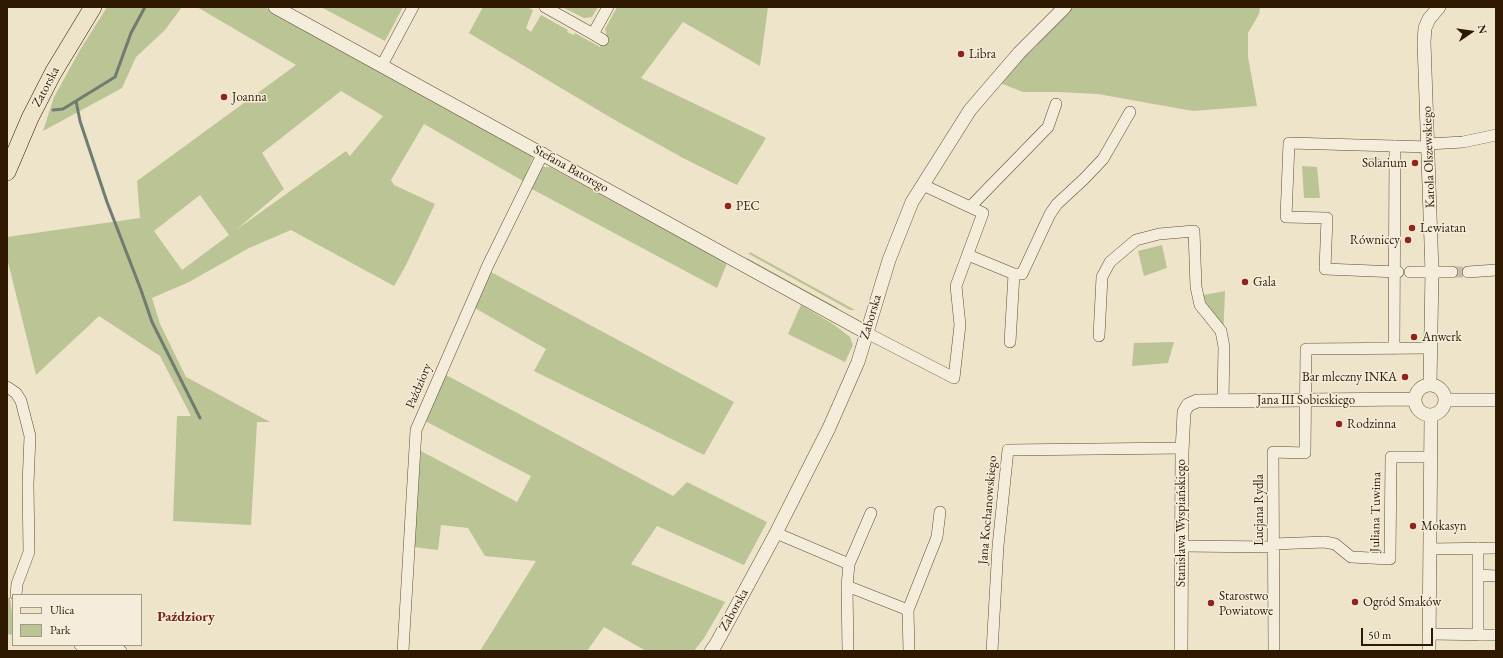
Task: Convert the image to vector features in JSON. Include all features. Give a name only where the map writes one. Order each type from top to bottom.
[{"type":"main road","name":"Zatorska","points":[[7,172],[30,118],[54,73],[93,7]]},
{"type":"street","name":"Stefana Batorego","points":[[275,7],[867,333]]},
{"type":"street","points":[[382,66],[413,7]]},
{"type":"street","points":[[545,7],[603,40]]},
{"type":"street","points":[[593,34],[608,7]]},
{"type":"street","name":"Zaborska","points":[[711,651],[776,534],[830,428],[858,362],[889,260],[912,202],[970,110],[1019,53],[1065,7]]},
{"type":"street","name":"Karola Olszewskiego","points":[[1430,384],[1432,272],[1424,42],[1425,28],[1429,19],[1439,7]]},
{"type":"street","points":[[970,207],[1048,127],[1056,104]]},
{"type":"street","points":[[968,255],[1014,274],[1022,274],[1050,214],[1057,204],[1103,159],[1130,112]]},
{"type":"street","points":[[1396,272],[1325,269],[1327,218],[1286,216],[1289,143],[1428,146],[1463,142],[1496,135]]},
{"type":"street","points":[[1394,349],[1396,272],[1395,146]]},
{"type":"street","name":"Paździory","points":[[403,651],[416,430],[488,265],[543,154]]},
{"type":"street","points":[[867,333],[954,378],[960,325],[956,286],[983,213],[923,185]]},
{"type":"street","points":[[1099,336],[1102,277],[1110,262],[1136,240],[1160,234],[1194,231],[1196,287],[1200,305],[1221,331],[1224,347],[1223,401]]},
{"type":"street","points":[[1468,272],[1496,270]]},
{"type":"street","points":[[1410,272],[1452,272]]},
{"type":"street","points":[[1010,342],[1014,274]]},
{"type":"street","points":[[1306,400],[1306,349],[1431,348]]},
{"type":"street","points":[[1430,384],[1440,387],[1446,400],[1445,405],[1439,412],[1431,415],[1421,412],[1415,399],[1419,390],[1430,384]]},
{"type":"street","points":[[7,387],[16,393],[21,401],[30,436],[28,484],[29,552],[17,584],[16,594]]},
{"type":"street","name":"Jana III Sobieskiego","points":[[1197,401],[1415,399]]},
{"type":"street","name":"Lucjana Rydla","points":[[1274,651],[1273,452],[1305,453],[1306,400]]},
{"type":"street","points":[[1446,400],[1496,400]]},
{"type":"street","name":"Stanisława Wyspiańskiego","points":[[1181,651],[1182,448],[1184,412],[1188,405],[1197,401]]},
{"type":"street","points":[[1430,651],[1431,415]]},
{"type":"street","name":"Jana Kochanowskiego","points":[[992,651],[998,546],[1008,450],[1182,448]]},
{"type":"street","name":"Juliana Tuwima","points":[[1273,545],[1326,542],[1335,544],[1351,557],[1390,559],[1391,457],[1431,457]]},
{"type":"street","points":[[909,651],[908,610],[937,537],[940,512]]},
{"type":"street","points":[[848,651],[847,586],[849,564],[871,513]]},
{"type":"street","points":[[776,534],[849,564]]},
{"type":"street","points":[[1181,546],[1273,545]]},
{"type":"street","points":[[1478,548],[1478,635]]},
{"type":"street","points":[[1430,549],[1496,548]]},
{"type":"street","points":[[1478,576],[1496,576]]},
{"type":"street","points":[[847,586],[908,610]]},
{"type":"street","points":[[1430,634],[1496,635]]},
{"type":"street","points":[[87,646],[121,651]]},
{"type":"green space","points":[[107,7],[182,7],[165,30],[136,57],[122,88],[43,131],[54,97],[80,50]]},
{"type":"green space","points":[[197,7],[264,7],[534,155],[523,181],[424,124],[391,180],[394,185],[435,204],[405,267],[394,286],[291,230],[249,248],[189,282],[152,298],[160,324],[186,377],[270,422],[257,422],[251,525],[173,521],[177,416],[191,416],[160,356],[99,316],[36,375],[7,258],[7,237],[140,218],[137,181],[296,65]],"holes":[[[341,91],[383,116],[350,156],[346,151],[236,230],[284,189],[262,153]],[[200,195],[229,235],[182,270],[154,231]]]},
{"type":"green space","points":[[321,7],[403,7],[385,41]]},
{"type":"green space","points":[[483,7],[527,7],[533,10],[526,28],[531,32],[541,15],[568,30],[567,32],[574,35],[575,33],[600,47],[607,36],[605,29],[617,7],[768,7],[760,66],[683,22],[641,78],[766,138],[737,185],[683,158],[613,119],[469,33]]},
{"type":"green space","points":[[562,7],[598,7],[592,17],[584,18]]},
{"type":"green space","points":[[1074,7],[1260,7],[1259,14],[1248,33],[1248,57],[1257,106],[1193,111],[1098,94],[1023,92],[1000,83],[1014,65],[1037,46],[1035,42],[1066,12]]},
{"type":"green space","points":[[1367,158],[1381,159],[1380,168],[1367,167]]},
{"type":"green space","points":[[1302,166],[1317,167],[1320,198],[1304,198]]},
{"type":"green space","points":[[541,167],[550,167],[727,263],[717,288],[530,188]]},
{"type":"green space","points":[[1162,245],[1167,268],[1144,276],[1138,251]]},
{"type":"green space","points":[[750,252],[855,310],[850,310],[749,254]]},
{"type":"green space","points":[[747,258],[838,308],[837,309],[748,260]]},
{"type":"green space","points":[[491,272],[734,402],[704,455],[534,371],[546,349],[475,308]]},
{"type":"green space","points":[[1225,291],[1223,341],[1198,296]]},
{"type":"green space","points":[[801,305],[833,324],[850,337],[853,345],[845,362],[788,334]]},
{"type":"green space","points":[[1174,342],[1168,363],[1132,366],[1134,343]]},
{"type":"green space","points":[[446,375],[673,496],[687,482],[767,522],[744,565],[657,526],[631,564],[725,602],[704,638],[694,651],[646,651],[604,627],[587,651],[480,651],[536,561],[485,556],[468,528],[441,525],[438,550],[413,547],[421,451],[517,502],[531,476],[425,421]]},
{"type":"green space","points":[[7,597],[10,598],[12,635],[7,634]]},
{"type":"waterway","points":[[53,110],[63,109],[115,77],[131,33],[145,7]]},
{"type":"waterway","points":[[76,101],[80,121],[107,202],[152,322],[200,418]]},
{"type":"tunnel","points":[[1452,272],[1468,272]]},
{"type":"place","name":"Libra","points":[[961,54]]},
{"type":"place","name":"Joanna","points":[[224,97]]},
{"type":"place","name":"Solarium","points":[[1415,163]]},
{"type":"place","name":"PEC","points":[[728,206]]},
{"type":"place","name":"Lewiatan","points":[[1412,228]]},
{"type":"place","name":"Równiccy","points":[[1408,240]]},
{"type":"place","name":"Gala","points":[[1245,282]]},
{"type":"place","name":"Anwerk","points":[[1414,337]]},
{"type":"place","name":"Bar mleczny INKA","points":[[1405,377]]},
{"type":"place","name":"Rodzinna","points":[[1339,424]]},
{"type":"place","name":"Mokasyn","points":[[1413,526]]},
{"type":"place","name":"Ogród Smaków","points":[[1355,602]]},
{"type":"place","name":"Starostwo Powiatowe","points":[[1211,603]]},
{"type":"district","name":"Paździory","points":[[186,617]]}]
